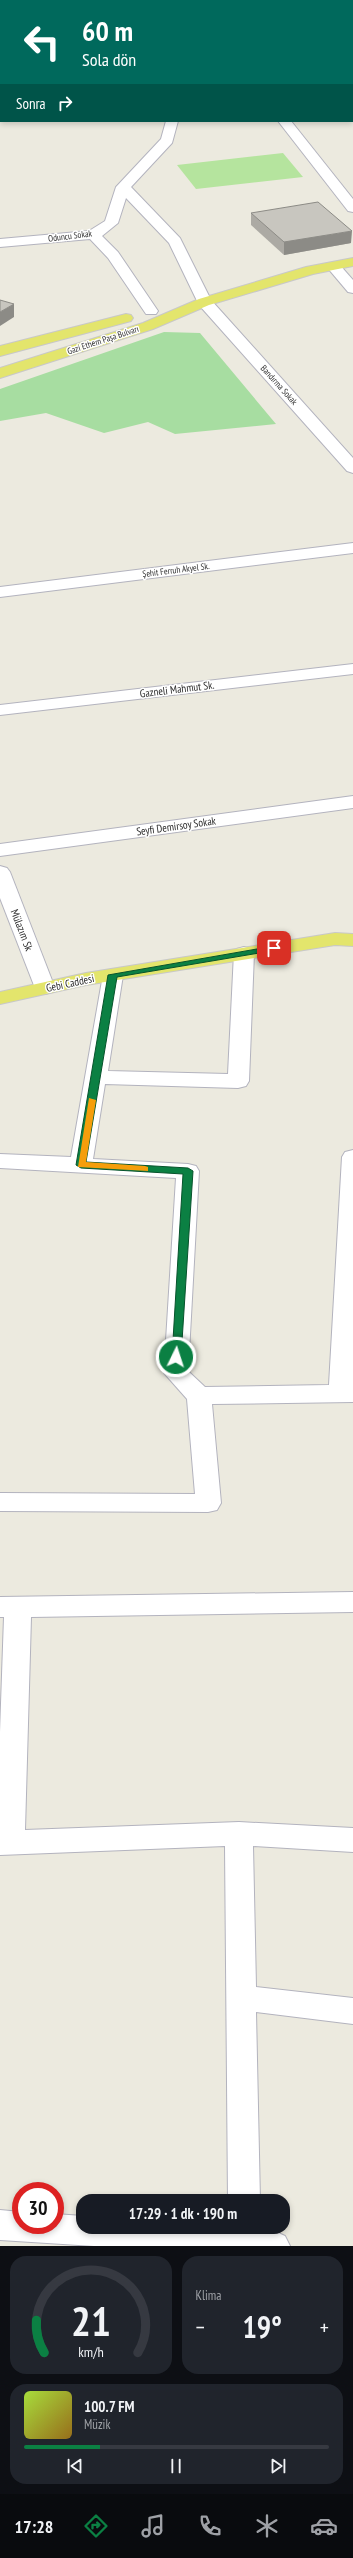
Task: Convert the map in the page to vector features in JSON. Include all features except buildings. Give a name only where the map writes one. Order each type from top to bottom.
[{"type":"main road","name":"Gazi Ethem Paşa Bulvarı","points":[[0,373],[148,326],[204,302],[311,270],[353,262]]},
{"type":"main road","name":"Gazi Ethem Paşa Bulvarı","points":[[0,351],[152,311],[204,302]]},
{"type":"main road","name":"Gebi Caddesi","points":[[0,998],[113,975],[244,953],[335,939],[353,940]]},
{"type":"street","name":"Oduncu Sokak","points":[[0,243],[93,235],[111,223],[123,187],[167,140],[172,122]]},
{"type":"street","points":[[285,122],[353,208]]},
{"type":"street","name":"Bandırma Sokak","points":[[123,187],[176,241],[204,302],[353,468]]},
{"type":"street","points":[[93,235],[113,255],[152,311]]},
{"type":"street","points":[[333,266],[353,289]]},
{"type":"street","name":"Şehit Ferruh Akyel Sk.","points":[[0,592],[353,548]]},
{"type":"street","name":"Gazneli Mahmut Sk.","points":[[0,710],[353,669]]},
{"type":"street","name":"Seyfi Demirsoy Sokak","points":[[0,850],[353,802]]},
{"type":"street","name":"Mülazım Sk","points":[[0,872],[45,988]]},
{"type":"street","points":[[96,1077],[238,1081],[244,953]]},
{"type":"street","points":[[81,1165],[113,975]]},
{"type":"street","points":[[199,1396],[347,1393],[353,1157]]},
{"type":"street","points":[[0,1161],[188,1171],[176,1373],[199,1396],[208,1503],[0,1502]]},
{"type":"street","points":[[353,1602],[9,1607],[5,1842],[239,1834],[353,1840]]},
{"type":"street","points":[[239,1834],[244,2194]]},
{"type":"street","points":[[242,1998],[353,2011]]},
{"type":"street","points":[[0,2225],[254,2238]]},
{"type":"green space","points":[[283,153],[303,177],[196,189],[177,165]]},
{"type":"green space","points":[[164,332],[200,333],[276,424],[175,434],[148,422],[104,433],[46,413],[0,421],[0,389]]},
{"type":"slow traffic","points":[[92,1100],[81,1165],[145,1169]]},
{"type":"route","points":[[176,1357],[188,1171],[81,1165],[113,975],[274,948]]}]
